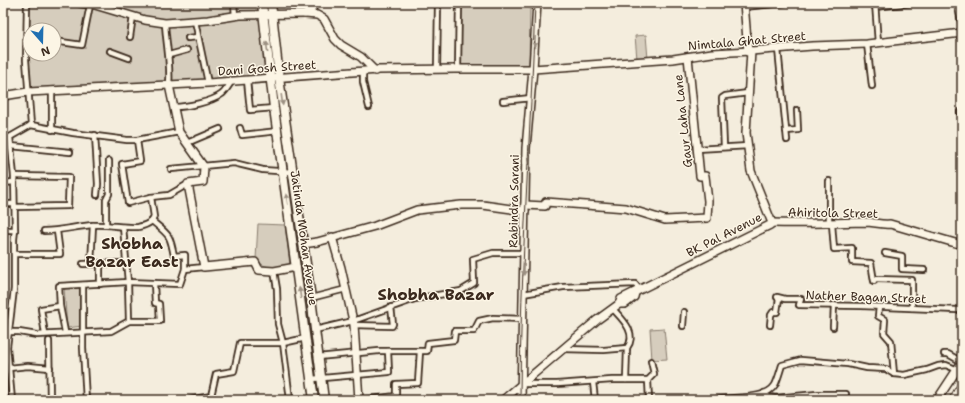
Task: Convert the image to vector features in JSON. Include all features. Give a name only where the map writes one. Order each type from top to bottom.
[{"type":"main road","points":[[262,3],[274,78],[292,172],[316,330],[324,400]]},
{"type":"main road","points":[[271,3],[274,78]]},
{"type":"main road","name":"Jatinda Mohan Avenue","points":[[274,78],[274,108],[314,400]]},
{"type":"street","points":[[27,3],[28,22]]},
{"type":"street","points":[[80,3],[93,4],[145,20],[165,23],[263,14],[317,15],[324,19],[335,39],[361,57],[375,71]]},
{"type":"street","points":[[234,3],[235,16]]},
{"type":"street","points":[[305,14],[310,11],[316,3]]},
{"type":"street","points":[[437,69],[438,3]]},
{"type":"street","points":[[458,69],[459,3]]},
{"type":"street","name":"Rabindra Sarani","points":[[521,400],[526,148],[531,98],[537,3]]},
{"type":"street","points":[[744,5],[784,3]]},
{"type":"street","points":[[878,43],[875,5],[912,3]]},
{"type":"street","points":[[958,3],[962,21]]},
{"type":"street","points":[[62,42],[82,45],[93,4]]},
{"type":"street","name":"BK Pal Avenue","points":[[503,400],[597,320],[619,304],[621,299],[772,223],[751,171],[746,133],[749,52],[744,5]]},
{"type":"street","points":[[130,37],[133,16]]},
{"type":"street","points":[[195,21],[208,83]]},
{"type":"street","points":[[137,140],[140,161],[122,164],[128,203],[169,195],[188,184],[203,182],[204,167],[179,132],[169,85],[169,55],[165,23]]},
{"type":"street","name":"Nimtala Ghat Street","points":[[533,70],[688,57],[712,53],[867,44],[962,33]]},
{"type":"street","points":[[188,38],[198,37]]},
{"type":"street","points":[[867,44],[872,86]]},
{"type":"street","points":[[778,49],[786,140]]},
{"type":"street","points":[[169,55],[187,50]]},
{"type":"street","points":[[110,51],[129,58]]},
{"type":"street","name":"Gaur Laha Lane","points":[[525,208],[545,206],[546,202],[626,208],[665,220],[707,218],[708,201],[705,176],[700,176],[688,57]]},
{"type":"street","points":[[28,62],[28,92],[31,125]]},
{"type":"street","name":"Dani Gosh Street","points":[[3,96],[28,92],[208,83],[375,71],[437,69],[533,70]]},
{"type":"street","points":[[363,72],[369,107]]},
{"type":"street","points":[[247,80],[250,110],[274,108]]},
{"type":"street","points":[[174,107],[187,107],[214,98],[222,94],[232,81]]},
{"type":"street","points":[[52,91],[52,130]]},
{"type":"street","points":[[724,147],[722,98],[725,96],[748,93]]},
{"type":"street","points":[[503,101],[531,98]]},
{"type":"street","points":[[786,131],[798,130],[797,110]]},
{"type":"street","points":[[3,138],[10,137],[31,125],[52,130],[127,140],[137,140],[179,132]]},
{"type":"street","points":[[240,128],[242,135],[278,131]]},
{"type":"street","points":[[187,143],[220,129]]},
{"type":"street","points":[[95,135],[98,184],[97,195]]},
{"type":"street","points":[[3,398],[11,400],[9,368],[5,346],[10,332],[14,289],[16,230],[14,176],[10,137]]},
{"type":"street","points":[[12,146],[70,152]]},
{"type":"street","points":[[697,149],[748,146]]},
{"type":"street","points":[[106,225],[106,200],[109,194],[109,161]]},
{"type":"street","points":[[171,169],[234,163],[263,170],[292,172]]},
{"type":"street","points":[[3,204],[68,206],[69,177],[14,176]]},
{"type":"street","points":[[828,181],[834,249],[852,248],[852,262],[871,263],[875,280],[912,280],[912,308]]},
{"type":"street","points":[[3,183],[14,182]]},
{"type":"street","points":[[188,184],[204,267]]},
{"type":"street","points":[[44,230],[57,230],[93,225],[106,225],[123,228],[139,227],[148,224],[154,217],[151,198]]},
{"type":"street","points":[[303,244],[375,226],[417,210],[461,205],[525,208]]},
{"type":"street","points":[[65,332],[60,306],[59,286],[128,282],[180,284],[185,269],[185,255],[174,256],[171,238],[152,221]]},
{"type":"street","name":"Ahiritola Street","points":[[772,223],[831,224],[868,222],[884,225],[890,224],[962,245]]},
{"type":"street","points":[[91,264],[93,225]]},
{"type":"street","points":[[123,228],[125,263],[128,282],[129,321]]},
{"type":"street","points":[[3,230],[16,230]]},
{"type":"street","points":[[14,254],[60,254],[57,230]]},
{"type":"street","points":[[332,237],[346,289],[353,323],[359,400]]},
{"type":"street","points":[[316,330],[353,323],[390,307],[415,299],[461,291],[474,283],[473,259],[493,253],[524,253]]},
{"type":"street","points":[[885,253],[902,256],[902,269],[924,270]]},
{"type":"street","points":[[185,269],[255,262],[259,270],[274,271],[296,267]]},
{"type":"street","points":[[100,263],[100,284]]},
{"type":"street","points":[[83,264],[125,263]]},
{"type":"street","points":[[274,271],[277,289],[278,324],[283,342],[290,400]]},
{"type":"street","points":[[10,332],[37,335],[65,332],[111,331],[129,321],[160,321],[159,304],[155,303],[154,283]]},
{"type":"street","points":[[523,294],[563,287],[635,284],[638,291]]},
{"type":"street","points":[[83,285],[86,400]]},
{"type":"street","points":[[311,298],[346,289]]},
{"type":"street","name":"Nather Bagan Street","points":[[770,326],[771,315],[773,312],[777,312],[778,298],[800,299],[799,305],[957,310],[962,308]]},
{"type":"street","points":[[45,334],[41,309],[60,306]]},
{"type":"street","points":[[833,327],[834,306]]},
{"type":"street","points":[[353,323],[392,326],[393,324],[390,307]]},
{"type":"street","points":[[879,307],[878,316],[885,320],[884,333],[891,341],[894,374]]},
{"type":"street","points":[[613,308],[629,327],[630,343],[627,348],[626,380]]},
{"type":"street","points":[[683,326],[684,312]]},
{"type":"street","points":[[318,357],[388,351],[427,351],[428,343],[454,340],[455,331],[474,331],[479,321],[493,318],[523,319]]},
{"type":"street","points":[[189,400],[204,399],[211,396],[216,374],[234,371],[240,343],[283,342],[306,338]]},
{"type":"street","points":[[49,341],[50,400]]},
{"type":"street","points":[[562,349],[604,350],[627,348]]},
{"type":"street","points":[[312,379],[389,372],[388,351]]},
{"type":"street","points":[[363,400],[396,396],[396,384],[418,383],[420,351]]},
{"type":"street","points":[[937,400],[962,362],[948,354],[944,354]]},
{"type":"street","points":[[715,400],[742,398],[764,393],[774,386],[782,365],[801,360],[886,369],[894,374],[904,375],[946,365],[958,370]]},
{"type":"street","points":[[522,384],[648,380],[654,374],[651,361]]},
{"type":"street","points":[[9,368],[28,366],[50,368]]},
{"type":"street","points":[[648,380],[649,400]]},
{"type":"street","points":[[593,382],[595,400]]},
{"type":"street","points":[[764,393],[769,397],[775,398],[811,394],[846,394]]},
{"type":"shaded area","points":[[27,3],[259,3],[267,76],[28,91],[28,62],[62,62],[62,22],[27,22]]},
{"type":"shaded area","points":[[458,3],[530,3],[529,67],[457,67]]},
{"type":"shaded area","points":[[614,3],[630,3],[632,7],[614,7]]},
{"type":"shaded area","points":[[646,35],[648,59],[637,59],[635,36]]},
{"type":"shaded area","points":[[258,224],[285,225],[290,265],[267,267],[256,259]]},
{"type":"shaded area","points":[[82,286],[82,326],[67,328],[64,287]]},
{"type":"shaded area","points":[[664,328],[667,359],[652,360],[650,329]]},
{"type":"tram line","points":[[520,400],[520,350],[535,3]]},
{"type":"railway","points":[[948,400],[962,376]]},
{"type":"district","name":"Shobha Bazar East","points":[[132,252]]},
{"type":"district","name":"Shobha Bazar","points":[[436,294]]}]
